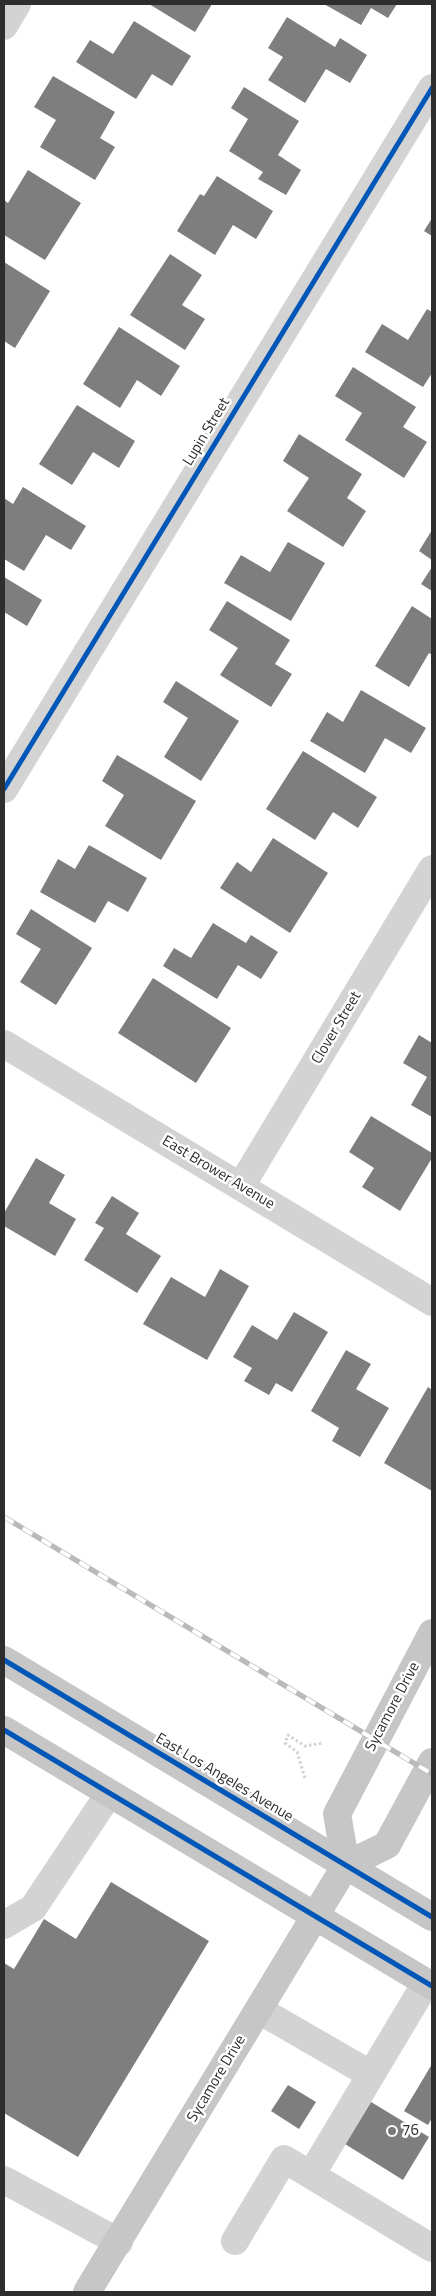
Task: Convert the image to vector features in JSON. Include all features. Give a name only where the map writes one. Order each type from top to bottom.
[{"type":"main road","name":"Sycamore Drive","points":[[87,2292],[346,1865],[337,1814],[432,1633]]},
{"type":"main road","name":"East Los Angeles Avenue","points":[[4,1660],[432,1917]]},
{"type":"main road","points":[[4,1730],[429,1985]]},
{"type":"main road","points":[[346,1865],[387,1845],[432,1762]]},
{"type":"street","points":[[4,26],[17,4]]},
{"type":"street","name":"Lupin Street","points":[[4,790],[432,88]]},
{"type":"street","name":"Clover Street","points":[[241,1186],[432,869]]},
{"type":"street","name":"East Brower Avenue","points":[[4,1044],[432,1302]]},
{"type":"street","points":[[4,1924],[32,1908],[44,1895],[109,1794]]},
{"type":"street","points":[[311,2175],[370,2074],[429,1985]]},
{"type":"street","points":[[259,2010],[370,2074]]},
{"type":"street","points":[[235,2242],[284,2159],[432,2248]]},
{"type":"street","points":[[4,2180],[119,2242]]},
{"type":"path","points":[[305,1778],[296,1752],[285,1743],[288,1735],[305,1746],[323,1743]]},
{"type":"building","points":[[149,4],[212,4],[195,32]]},
{"type":"building","points":[[324,4],[397,4],[388,18],[371,8],[361,25]]},
{"type":"building","points":[[287,17],[335,47],[340,38],[367,55],[350,83],[326,69],[305,103],[268,80],[283,57],[268,48]]},
{"type":"building","points":[[134,21],[191,56],[172,86],[152,74],[136,99],[76,62],[90,40],[113,54]]},
{"type":"building","points":[[53,76],[115,112],[100,138],[115,147],[95,180],[40,147],[56,120],[34,107]]},
{"type":"building","points":[[244,87],[299,121],[278,155],[301,170],[286,195],[258,179],[263,172],[229,151],[248,119],[231,108]]},
{"type":"building","points":[[28,170],[81,203],[45,260],[4,235],[4,200],[8,203]]},
{"type":"building","points":[[217,176],[273,211],[256,239],[233,225],[215,255],[177,231],[200,194],[204,196]]},
{"type":"building","points":[[432,218],[432,236],[424,231]]},
{"type":"building","points":[[170,254],[202,275],[182,305],[205,319],[185,350],[130,315]]},
{"type":"building","points":[[4,262],[50,291],[15,348],[4,341]]},
{"type":"building","points":[[427,309],[432,312],[432,373],[423,387],[365,352],[382,324],[408,340]]},
{"type":"building","points":[[119,327],[180,366],[161,396],[137,380],[120,408],[83,384]]},
{"type":"building","points":[[353,367],[416,407],[403,427],[427,442],[404,478],[345,440],[362,413],[335,396]]},
{"type":"building","points":[[77,405],[135,441],[119,468],[93,452],[72,485],[39,464]]},
{"type":"building","points":[[299,434],[362,474],[347,498],[366,511],[343,547],[287,511],[309,478],[283,461]]},
{"type":"building","points":[[23,487],[86,526],[71,550],[46,535],[24,571],[4,559],[4,498],[13,504]]},
{"type":"building","points":[[432,530],[432,560],[419,551]]},
{"type":"building","points":[[288,542],[325,563],[291,621],[224,583],[241,555],[270,572]]},
{"type":"building","points":[[432,567],[432,591],[421,584]]},
{"type":"building","points":[[4,577],[42,600],[27,626],[4,612]]},
{"type":"building","points":[[227,601],[290,640],[275,664],[292,674],[271,707],[220,675],[238,648],[209,630]]},
{"type":"building","points":[[412,606],[432,619],[432,655],[429,653],[409,687],[375,666]]},
{"type":"building","points":[[176,681],[239,721],[201,781],[164,757],[188,718],[163,702]]},
{"type":"building","points":[[361,690],[426,728],[411,753],[385,738],[365,773],[310,741],[327,712],[343,722]]},
{"type":"building","points":[[303,751],[377,797],[358,828],[333,812],[315,840],[266,809]]},
{"type":"building","points":[[117,755],[196,801],[161,860],[105,826],[124,795],[102,781]]},
{"type":"building","points":[[273,838],[328,873],[290,933],[220,888],[237,862],[251,872]]},
{"type":"building","points":[[89,845],[147,878],[128,912],[108,901],[95,923],[40,892],[58,859],[75,869]]},
{"type":"building","points":[[31,909],[92,948],[56,1005],[20,982],[41,949],[16,934]]},
{"type":"building","points":[[213,923],[246,943],[251,935],[278,952],[261,979],[238,965],[217,999],[163,966],[174,948],[191,958]]},
{"type":"building","points":[[153,978],[231,1028],[196,1083],[118,1033]]},
{"type":"building","points":[[419,1035],[432,1043],[432,1117],[411,1105],[427,1077],[403,1063]]},
{"type":"building","points":[[371,1116],[432,1153],[432,1158],[400,1211],[362,1187],[374,1168],[349,1152]]},
{"type":"building","points":[[36,1158],[65,1175],[49,1203],[76,1219],[55,1256],[4,1226],[4,1213]]},
{"type":"building","points":[[112,1196],[139,1213],[126,1234],[161,1256],[137,1293],[84,1260],[104,1228],[95,1223]]},
{"type":"building","points":[[220,1269],[249,1286],[207,1360],[143,1324],[171,1277],[205,1297]]},
{"type":"building","points":[[294,1312],[328,1332],[292,1392],[276,1383],[269,1395],[244,1381],[252,1368],[233,1357],[252,1325],[277,1340]]},
{"type":"building","points":[[346,1350],[371,1364],[356,1389],[389,1408],[360,1457],[332,1441],[339,1428],[311,1411]]},
{"type":"building","points":[[428,1387],[432,1390],[432,1491],[384,1463]]},
{"type":"building","points":[[111,1882],[209,1941],[78,2157],[4,2113],[4,1963],[14,1969],[44,1919],[76,1939]]},
{"type":"building","points":[[432,2064],[432,2118],[428,2125],[404,2111]]},
{"type":"building","points":[[288,2085],[316,2102],[299,2129],[271,2111]]},
{"type":"building","points":[[371,2102],[429,2137],[403,2180],[345,2144]]},
{"type":"railway","points":[[4,1517],[432,1774]]},
{"type":"cycle path","points":[[4,789],[432,88]]},
{"type":"cycle path","points":[[4,1660],[432,1917]]},
{"type":"cycle path","points":[[4,1730],[432,1986]]},
{"type":"place","name":"76","points":[[392,2131]]}]
